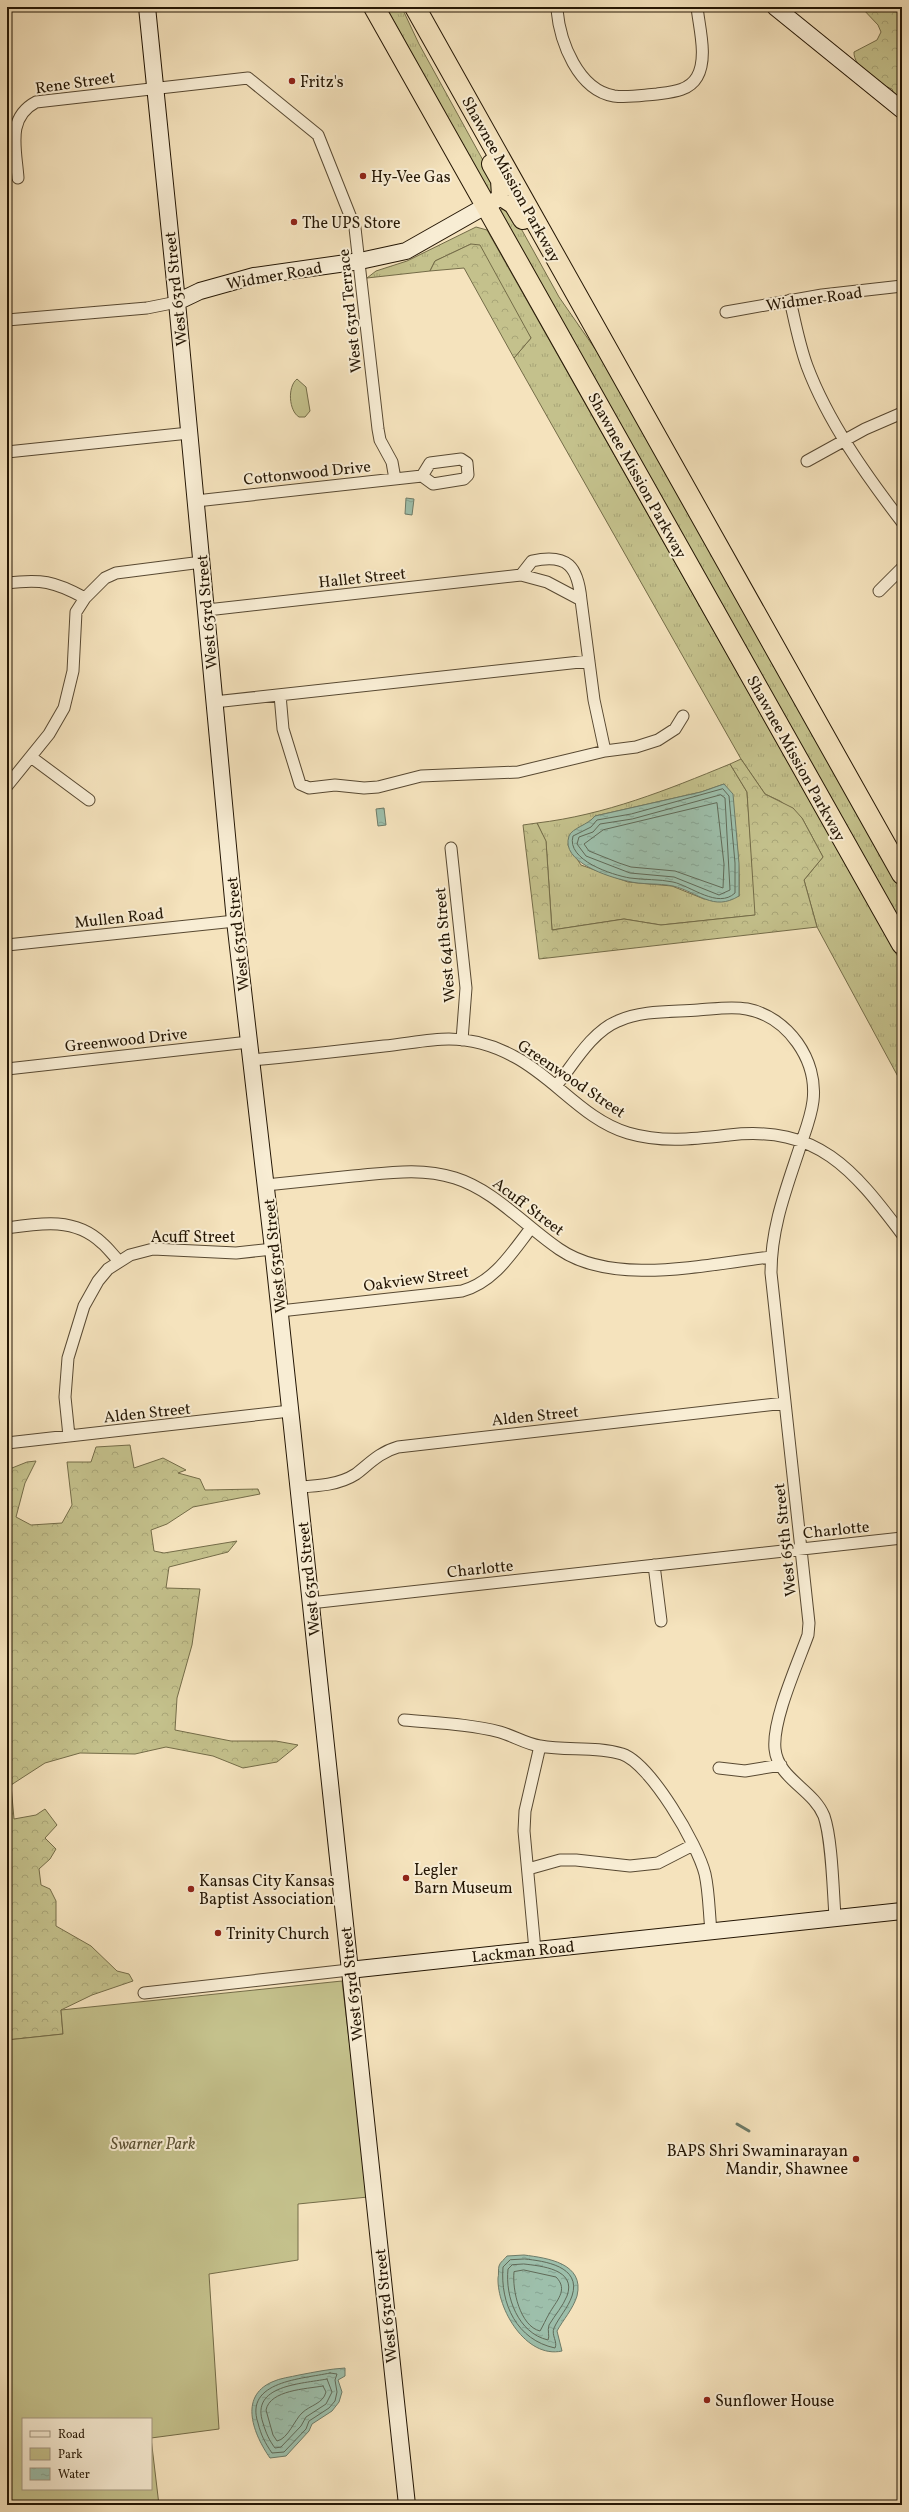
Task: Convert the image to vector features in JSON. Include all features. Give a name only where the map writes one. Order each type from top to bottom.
[{"type":"highway","name":"Shawnee Mission Parkway","points":[[374,7],[485,207],[902,944]]},
{"type":"highway","name":"Shawnee Mission Parkway","points":[[414,7],[588,313],[902,874]]},
{"type":"highway","points":[[450,71],[477,137],[501,180],[502,196],[514,204],[538,245],[588,313]]},
{"type":"street","name":"West 63rd Street","points":[[147,7],[154,88],[177,302],[235,921],[280,1311],[407,2505]]},
{"type":"street","points":[[557,10],[563,39],[581,73],[589,84],[601,92],[626,97],[682,90],[697,77],[701,68],[702,57],[697,7]]},
{"type":"street","points":[[775,7],[902,110]]},
{"type":"street","name":"West 63rd Terrace","points":[[154,88],[248,78],[318,135],[355,228],[360,261],[378,429],[380,440],[392,462],[395,479]]},
{"type":"street","name":"Rene Street","points":[[18,178],[14,127],[18,118],[26,107],[36,102],[154,88]]},
{"type":"street","name":"Widmer Road","points":[[7,320],[147,308],[177,302],[200,291],[254,276],[360,261],[406,251],[502,196]]},
{"type":"street","name":"Widmer Road","points":[[726,312],[790,300],[902,286]]},
{"type":"street","points":[[790,300],[807,366],[846,440],[902,522]]},
{"type":"street","points":[[807,461],[886,419],[902,414]]},
{"type":"street","points":[[7,452],[189,433]]},
{"type":"street","name":"Cottonwood Drive","points":[[196,501],[422,476]]},
{"type":"street","points":[[521,575],[532,561],[545,558],[558,560],[570,565],[578,576],[594,700],[605,751]]},
{"type":"street","points":[[7,786],[31,757],[55,724],[69,692],[73,670],[76,612],[85,598],[105,578],[116,573],[202,562]]},
{"type":"street","points":[[879,591],[902,568]]},
{"type":"street","name":"Hallet Street","points":[[206,610],[521,575],[547,582],[581,600]]},
{"type":"street","points":[[7,583],[36,580],[52,582],[85,598]]},
{"type":"street","points":[[214,702],[589,661]]},
{"type":"street","points":[[280,695],[283,729],[289,749],[300,784],[309,788],[335,785],[364,788],[378,787],[421,776],[518,772],[658,740],[675,729],[683,716]]},
{"type":"street","points":[[31,757],[89,800]]},
{"type":"street","name":"West 64th Street","points":[[451,848],[466,988],[462,1040]]},
{"type":"street","name":"Mullen Road","points":[[7,945],[235,921]]},
{"type":"street","name":"West 65th Street","points":[[556,1086],[596,1036],[616,1022],[644,1014],[716,1009],[747,1010],[763,1014],[790,1033],[800,1047],[808,1063],[814,1086],[811,1115],[774,1229],[771,1257],[809,1623],[808,1635],[775,1732],[775,1751],[785,1773],[810,1795],[824,1817],[836,1916]]},
{"type":"street","name":"Greenwood Street","points":[[251,1060],[440,1040],[462,1040],[499,1049],[516,1058],[556,1086],[595,1117],[627,1133],[649,1139],[669,1140],[768,1133],[801,1142]]},
{"type":"street","name":"Greenwood Drive","points":[[7,1069],[249,1042]]},
{"type":"street","points":[[801,1142],[821,1149],[849,1170],[902,1234]]},
{"type":"street","name":"Acuff Street","points":[[266,1185],[399,1172],[434,1172],[456,1178],[481,1190],[566,1254],[586,1264],[607,1269],[628,1271],[652,1270],[771,1257]]},
{"type":"street","points":[[7,1228],[47,1223],[70,1226],[101,1242],[119,1261],[108,1270],[89,1294],[68,1358],[65,1397],[70,1436]]},
{"type":"street","name":"Oakview Street","points":[[280,1311],[462,1291],[475,1287],[497,1271],[531,1228]]},
{"type":"street","name":"Acuff Street","points":[[119,1261],[153,1249],[236,1253],[273,1250]]},
{"type":"street","name":"Alden Street","points":[[298,1487],[332,1484],[343,1480],[356,1474],[375,1457],[398,1447],[785,1403]]},
{"type":"street","name":"Alden Street","points":[[7,1443],[290,1412]]},
{"type":"street","name":"Charlotte","points":[[310,1603],[902,1538]]},
{"type":"street","points":[[654,1565],[661,1622]]},
{"type":"street","points":[[404,1720],[482,1729],[501,1733],[540,1746],[601,1749],[623,1754],[634,1760],[651,1776],[700,1857],[705,1874],[711,1931]]},
{"type":"street","points":[[535,1950],[524,1831],[525,1811],[540,1746]]},
{"type":"street","points":[[720,1768],[745,1771],[781,1765]]},
{"type":"street","points":[[528,1869],[560,1860],[576,1860],[630,1866],[658,1863],[693,1845]]},
{"type":"street","name":"Lackman Road","points":[[144,1993],[836,1916],[902,1911]]},
{"type":"green space","points":[[386,7],[401,7],[403,10],[419,44],[490,173],[492,191],[489,193]]},
{"type":"green space","points":[[861,7],[902,7],[902,101],[895,97],[892,89],[874,79],[862,69],[855,58],[854,52],[877,40],[881,32],[878,25]]},
{"type":"green space","points":[[503,209],[513,214],[559,297],[600,356],[902,890],[902,924],[499,211]]},
{"type":"green space","points":[[476,227],[487,230],[902,964],[902,1084],[817,927],[804,880],[823,857],[802,818],[780,801],[765,794],[741,759],[514,358],[531,338],[471,244],[435,261],[430,271],[367,278],[376,271],[407,261]]},
{"type":"green space","points":[[471,244],[480,245],[531,338],[514,358],[464,268],[430,271],[435,261]]},
{"type":"green space","points":[[297,379],[306,387],[310,411],[305,417],[299,417],[293,410],[291,404],[290,399],[292,387]]},
{"type":"green space","points":[[741,759],[765,794],[793,808],[802,818],[823,857],[804,880],[817,927],[539,959],[523,825],[537,823],[546,841],[552,930],[624,919],[661,925],[755,915],[747,792],[730,764]]},
{"type":"green space","points":[[730,764],[747,792],[756,915],[661,925],[624,919],[552,930],[546,842],[537,823],[611,808]],"holes":[[[724,784],[732,812],[736,839],[739,867],[739,896],[704,899],[672,886],[628,882],[581,865],[568,845],[575,830],[595,816],[701,792]]]},
{"type":"green space","points":[[130,1445],[134,1468],[163,1458],[186,1470],[178,1473],[200,1479],[205,1490],[258,1489],[260,1494],[193,1507],[167,1524],[151,1530],[154,1551],[164,1553],[237,1541],[228,1552],[169,1567],[166,1588],[200,1589],[192,1645],[177,1698],[175,1730],[231,1741],[276,1741],[298,1745],[277,1762],[243,1768],[213,1756],[166,1747],[135,1754],[80,1753],[45,1763],[11,1785],[14,1819],[36,1815],[45,1809],[57,1825],[45,1838],[56,1849],[50,1859],[39,1869],[41,1885],[50,1889],[56,1901],[56,1926],[91,1946],[117,1971],[129,1974],[133,1981],[92,1995],[61,2010],[63,2034],[7,2040],[7,1494],[11,1485],[7,1470],[27,1462],[36,1461],[25,1483],[16,1517],[31,1525],[62,1523],[72,1505],[67,1462],[91,1462],[96,1447]]},
{"type":"green space","name":"Swarner Park","points":[[342,1981],[368,2197],[298,2204],[298,2260],[209,2274],[219,2429],[152,2438],[152,2418],[22,2418],[22,2490],[152,2490],[152,2446],[159,2505],[7,2505],[7,2040],[63,2034],[61,2010]]},
{"type":"water","points":[[406,498],[414,499],[412,515],[405,514]]},
{"type":"water","points":[[724,784],[733,794],[739,863],[739,896],[730,900],[721,902],[713,901],[673,886],[644,884],[609,876],[588,867],[579,861],[572,853],[568,845],[569,836],[571,833],[595,816],[701,792]]},
{"type":"water","points":[[384,808],[386,825],[378,826],[376,809]]},
{"type":"water","points":[[524,2255],[543,2258],[562,2264],[570,2269],[575,2276],[578,2285],[577,2296],[557,2331],[562,2351],[549,2351],[537,2347],[526,2340],[508,2317],[499,2290],[499,2267],[501,2262],[507,2256]]},
{"type":"water","points":[[345,2368],[345,2376],[338,2380],[342,2392],[339,2402],[332,2411],[312,2424],[309,2431],[286,2456],[270,2458],[259,2439],[252,2417],[252,2407],[255,2397],[261,2389],[272,2382],[282,2379]]},
{"type":"waterway","points":[[737,2124],[749,2131]]},
{"type":"place","name":"Fritz's","points":[[292,81]]},
{"type":"place","name":"Hy-Vee Gas","points":[[363,176]]},
{"type":"place","name":"The UPS Store","points":[[294,222]]},
{"type":"place","name":"Legler Barn Museum","points":[[406,1878]]},
{"type":"place","name":"Kansas City Kansas Baptist Association","points":[[191,1889]]},
{"type":"place","name":"Trinity Church","points":[[218,1933]]},
{"type":"place","name":"BAPS Shri Swaminarayan Mandir, Shawnee","points":[[856,2159]]},
{"type":"place","name":"Sunflower House","points":[[707,2400]]}]
